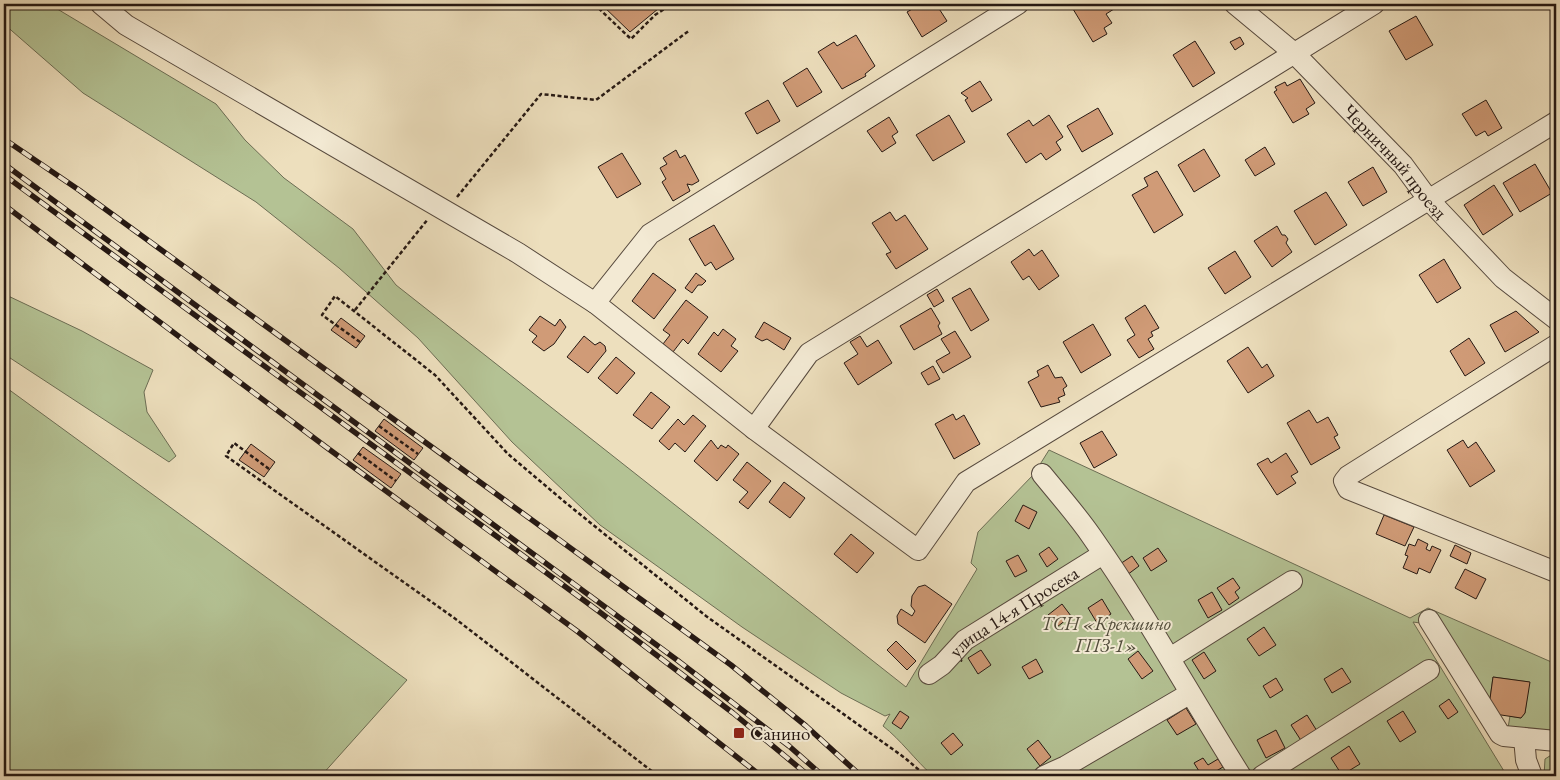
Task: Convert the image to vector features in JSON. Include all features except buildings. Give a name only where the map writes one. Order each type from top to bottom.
[{"type":"street","points":[[101,4],[126,25],[518,253],[595,303],[754,429],[918,550],[966,482],[1556,122]]},
{"type":"street","points":[[595,303],[650,234],[1018,4]]},
{"type":"street","name":"Черничный проезд","points":[[1235,4],[1294,53],[1403,165],[1428,199],[1503,278],[1556,319]]},
{"type":"street","points":[[754,429],[809,353],[1374,4]]},
{"type":"street","points":[[1556,345],[1348,476],[1344,481],[1348,489],[1556,572]]},
{"type":"street","points":[[1042,474],[1092,537],[1170,658],[1189,694],[1241,776]]},
{"type":"street","name":"улица 14-я Просека","points":[[930,674],[942,665],[965,640],[1103,554]]},
{"type":"street","points":[[1170,658],[1292,581]]},
{"type":"street","points":[[1429,620],[1496,728],[1504,736],[1556,742]]},
{"type":"street","points":[[1262,776],[1429,670]]},
{"type":"street","points":[[1044,776],[1066,766],[1189,694]]},
{"type":"street","points":[[1524,738],[1526,760],[1532,776]]},
{"type":"path","points":[[594,4],[631,39],[655,15],[672,4]]},
{"type":"path","points":[[355,311],[541,94],[596,100],[690,30]]},
{"type":"path","points":[[360,342],[322,315],[335,296],[435,375],[508,454],[566,503],[706,616],[905,758],[926,776]]},
{"type":"path","points":[[379,426],[418,454]]},
{"type":"path","points":[[269,469],[234,444],[226,456],[457,620],[658,776]]},
{"type":"path","points":[[358,454],[396,481]]},
{"type":"green space","name":"ТСН «Крекшино ГПЗ-1»","points":[[4,4],[45,4],[54,7],[216,104],[245,140],[284,178],[353,229],[396,285],[906,687],[977,569],[971,563],[978,532],[1034,474],[1049,450],[1410,618],[1428,608],[1556,664],[1556,735],[1508,728],[1510,716],[1521,718],[1525,713],[1529,682],[1493,677],[1488,713],[1420,623],[1413,622],[1507,776],[933,776],[883,726],[890,714],[885,716],[841,693],[742,627],[600,525],[512,442],[418,338],[339,268],[256,202],[83,93],[4,24]]},
{"type":"green space","points":[[4,294],[82,331],[153,370],[144,392],[147,412],[176,456],[169,462],[4,354]]},
{"type":"green space","points":[[4,386],[407,680],[321,776],[4,776]]},
{"type":"green space","points":[[1556,752],[1556,776],[1544,776],[1545,759]]},
{"type":"railway","points":[[4,139],[79,190],[731,665],[806,726],[861,776]]},
{"type":"railway","points":[[4,164],[677,660],[789,746],[823,776]]},
{"type":"railway","points":[[4,175],[597,610],[733,713],[809,776]]},
{"type":"railway","points":[[4,205],[326,447],[577,631],[761,776]]},
{"type":"place","name":"Санино","points":[[739,733]]}]
